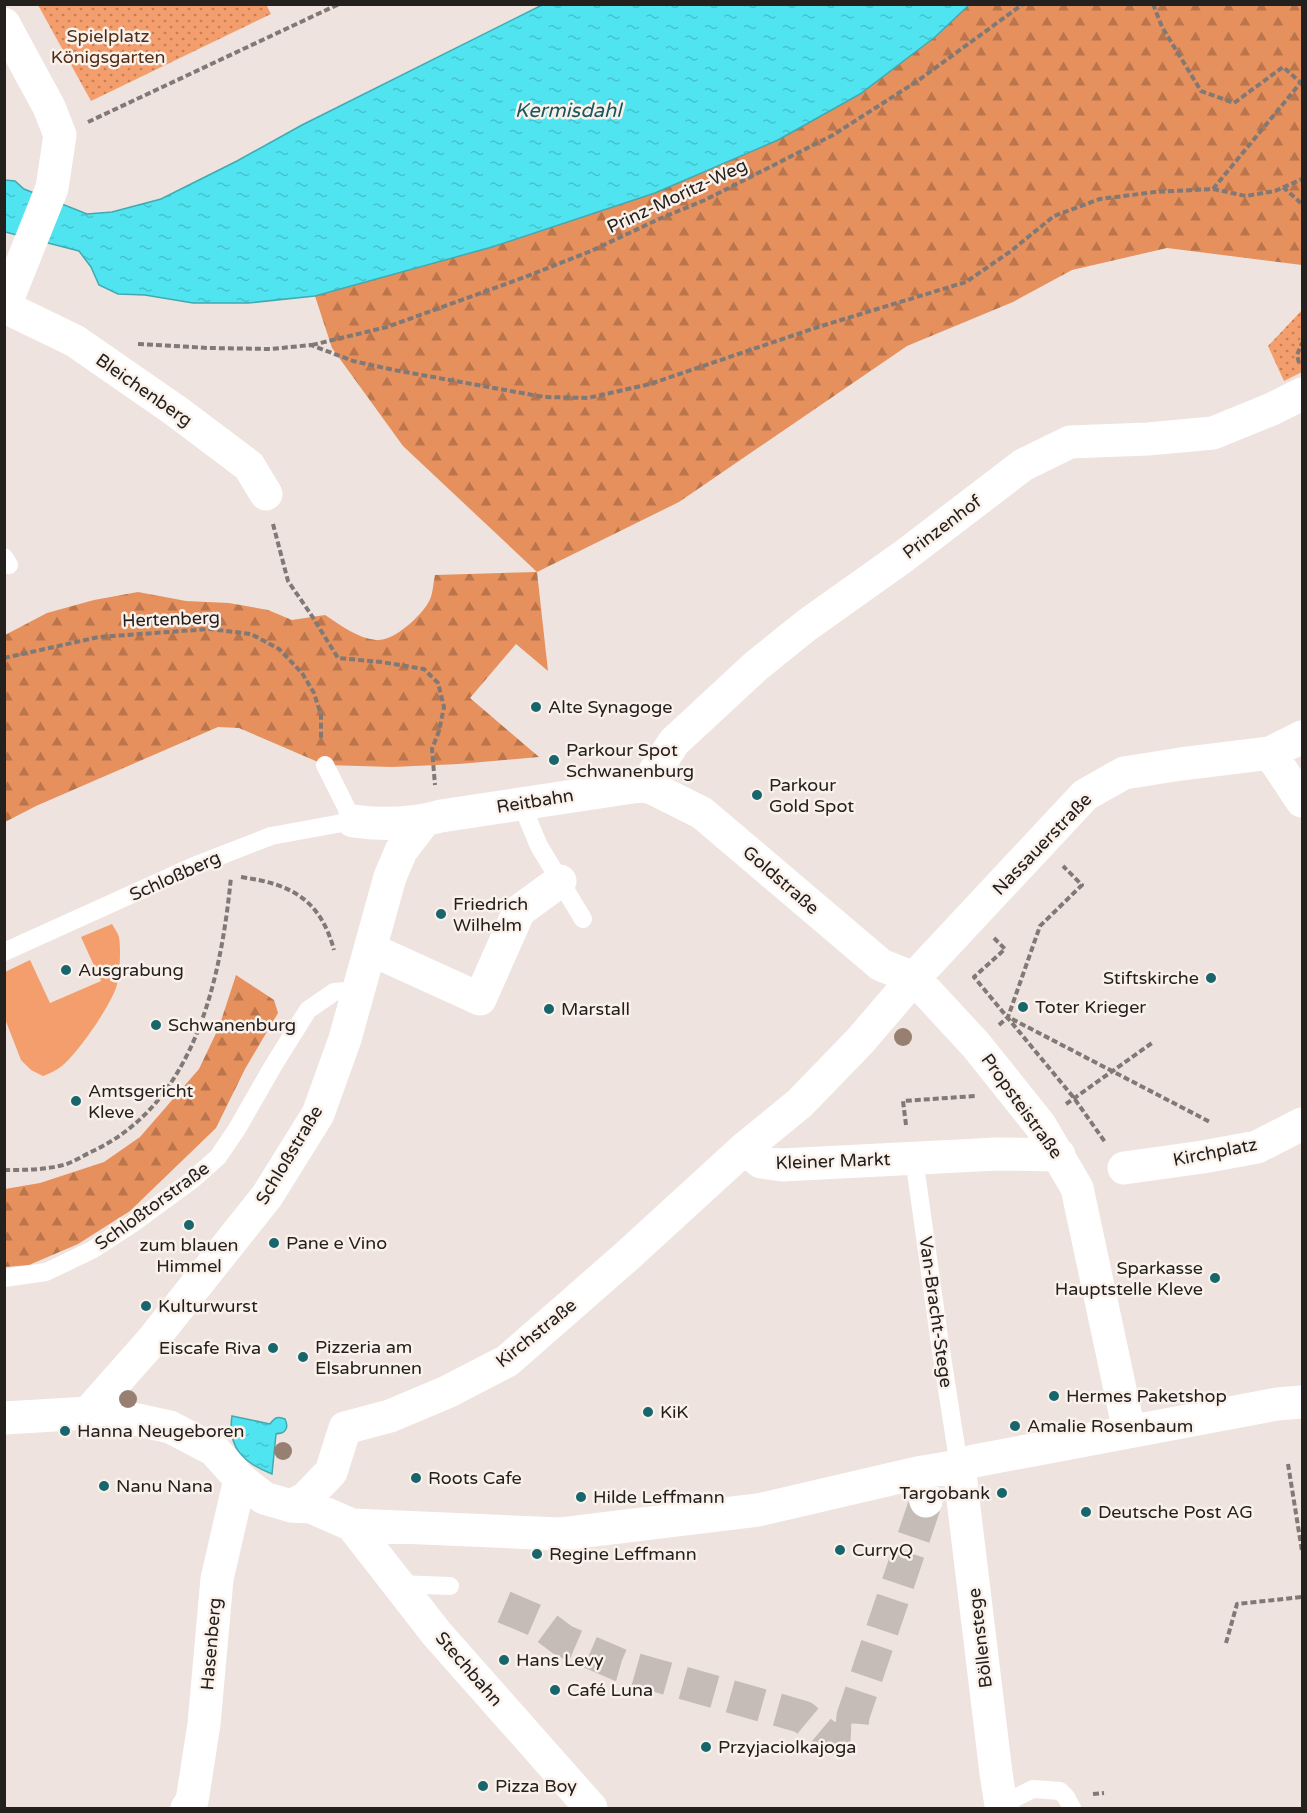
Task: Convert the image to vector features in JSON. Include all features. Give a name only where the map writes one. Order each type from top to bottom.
[{"type":"street","points":[[4,24],[49,107],[60,135],[52,188],[5,308]]},
{"type":"street","name":"Bleichenberg","points":[[5,308],[75,342],[176,411],[249,466],[267,494]]},
{"type":"street","name":"Prinzenhof","points":[[646,785],[674,742],[756,666],[807,625],[904,556],[1023,465],[1070,442],[1148,440],[1213,433],[1302,394]]},
{"type":"street","name":"Nassauerstraße","points":[[914,978],[1085,795],[1124,773],[1270,753],[1302,737]]},
{"type":"street","points":[[1270,753],[1302,801]]},
{"type":"street","name":"Reitbahn","points":[[433,818],[646,785]]},
{"type":"street","name":"Goldstraße","points":[[646,785],[702,813],[881,965],[914,978]]},
{"type":"street","points":[[353,821],[374,824],[433,818]]},
{"type":"street","name":"Schloßstraße","points":[[88,1413],[150,1343],[267,1196],[318,1114],[345,1039],[346,991],[370,949],[390,877],[400,851],[433,818]]},
{"type":"street","points":[[370,949],[480,999],[519,911],[560,881]]},
{"type":"street","name":"Propsteistraße","points":[[914,978],[976,1045],[1040,1125],[1077,1188],[1129,1431]]},
{"type":"street","name":"Kleiner Markt","points":[[914,978],[860,1041],[800,1103],[745,1149],[761,1162],[782,1166],[997,1154],[1059,1155]]},
{"type":"street","name":"Kirchplatz","points":[[1124,1168],[1257,1147],[1302,1124]]},
{"type":"street","name":"Kirchstraße","points":[[291,1506],[306,1498],[331,1472],[345,1428],[390,1416],[447,1392],[507,1360],[745,1149]]},
{"type":"street","points":[[4,1418],[88,1413],[129,1418],[170,1427],[214,1450],[238,1491],[291,1506],[311,1507],[352,1526],[561,1534],[921,1487],[959,1466],[974,1461],[1302,1401]]},
{"type":"street","name":"Böllenstege","points":[[959,1466],[1002,1807]]},
{"type":"street","name":"Hasenberg","points":[[187,1809],[192,1801],[204,1724],[217,1579],[238,1491]]},
{"type":"street","name":"Stechbahn","points":[[352,1526],[437,1634],[591,1809]]},
{"type":"lane","points":[[325,765],[353,821]]},
{"type":"lane","points":[[521,803],[539,846],[583,919]]},
{"type":"lane","name":"Schloßberg","points":[[4,952],[194,866],[272,836],[353,821]]},
{"type":"lane","name":"Schloßtorstraße","points":[[4,1278],[46,1272],[92,1250],[192,1180],[218,1157],[308,1010],[346,991]]},
{"type":"lane","name":"Van-Bracht-Stege","points":[[914,1158],[959,1466]]},
{"type":"lane","points":[[398,1584],[450,1586]]},
{"type":"lane","points":[[1002,1807],[1034,1789],[1060,1791],[1072,1809]]},
{"type":"path","points":[[60,135],[339,4]]},
{"type":"path","name":"Prinz-Moritz-Weg","points":[[210,348],[271,349],[311,345],[387,327],[591,251],[705,200],[833,135],[916,82],[1023,4]]},
{"type":"path","points":[[1153,4],[1162,27],[1202,91],[1234,103],[1283,67],[1302,82],[1213,189]]},
{"type":"path","points":[[311,345],[354,361],[394,370],[544,397],[588,398],[650,384],[818,327],[966,282],[1054,216],[1100,199],[1155,192],[1213,189],[1246,196],[1275,191],[1302,179]]},
{"type":"path","points":[[1283,188],[1302,204],[1298,211]]},
{"type":"path","points":[[267,494],[288,581],[338,658],[424,669],[438,683],[444,707],[432,749],[435,785],[433,818]]},
{"type":"path","name":"Hertenberg","points":[[4,658],[109,636],[210,629],[251,634],[279,649],[302,673],[314,693],[321,715],[325,765]]},
{"type":"path","points":[[4,1170],[62,1166],[107,1144],[136,1124],[167,1090],[190,1052],[205,1012],[216,972],[227,915],[231,876],[286,888],[302,897],[315,910],[327,929],[346,991]]},
{"type":"path","points":[[1008,1017],[1040,926],[1082,885]]},
{"type":"path","points":[[1005,949],[974,977],[1074,1098],[1124,1168]]},
{"type":"path","points":[[1008,1017],[1257,1147]]},
{"type":"path","points":[[1074,1098],[1152,1042]]},
{"type":"path","points":[[914,1158],[903,1112],[903,1101],[1013,1092]]},
{"type":"path","points":[[1288,1464],[1302,1551]]},
{"type":"path","points":[[1226,1643],[1237,1604],[1302,1597]]},
{"type":"green space","name":"Spielplatz Königsgarten","points":[[266,4],[271,14],[91,101],[38,5]]},
{"type":"green space","points":[[969,5],[1302,5],[1302,265],[1167,248],[1072,270],[1013,302],[907,346],[679,502],[537,572],[403,446],[332,348],[315,296],[492,247],[655,193],[778,140],[860,94],[935,37]]},
{"type":"green space","points":[[1302,310],[1302,372],[1284,381],[1268,346]]},
{"type":"green space","points":[[537,572],[548,671],[516,644],[470,698],[539,757],[392,767],[325,765],[239,728],[218,727],[36,806],[5,822],[5,635],[47,613],[94,600],[138,592],[186,601],[229,603],[268,610],[292,620],[325,615],[355,634],[369,639],[383,640],[405,628],[424,609],[431,597],[435,575]]},
{"type":"green space","points":[[112,924],[119,937],[120,962],[116,988],[107,1007],[85,1040],[63,1065],[43,1076],[31,1070],[21,1060],[5,1019],[5,972],[30,960],[50,1003],[101,981],[81,937]]},
{"type":"green space","points":[[236,975],[274,1000],[278,1013],[245,1069],[216,1128],[130,1211],[78,1244],[29,1265],[5,1267],[5,1189],[40,1183],[104,1162],[140,1137],[199,1069],[219,1027]]},
{"type":"water","name":"Kermisdahl","points":[[542,5],[969,5],[935,37],[860,94],[778,140],[655,193],[492,247],[315,296],[248,303],[193,303],[145,295],[118,294],[99,285],[91,267],[79,251],[5,232],[5,180],[15,181],[24,189],[87,214],[112,212],[161,199],[302,125]]},
{"type":"water","points":[[232,1416],[270,1424],[277,1418],[285,1419],[286,1430],[276,1434],[272,1474],[253,1465],[235,1446],[231,1427]]},
{"type":"tunnel","points":[[504,1607],[537,1621],[564,1641],[620,1665],[803,1717],[828,1738],[851,1739],[853,1716],[926,1501]]},
{"type":"place","name":"Alte Synagoge","points":[[536,707]]},
{"type":"place","name":"Parkour Spot Schwanenburg","points":[[554,760]]},
{"type":"place","name":"Parkour Gold Spot","points":[[757,795]]},
{"type":"place","name":"Friedrich Wilhelm","points":[[441,914]]},
{"type":"place","name":"Ausgrabung","points":[[66,970]]},
{"type":"place","name":"Stiftskirche","points":[[1211,978]]},
{"type":"place","name":"Toter Krieger","points":[[1023,1007]]},
{"type":"place","name":"Marstall","points":[[549,1009]]},
{"type":"place","name":"Schwanenburg","points":[[156,1025]]},
{"type":"place","name":"Amtsgericht Kleve","points":[[76,1101]]},
{"type":"place","name":"zum blauen Himmel","points":[[189,1225]]},
{"type":"place","name":"Pane e Vino","points":[[274,1243]]},
{"type":"place","name":"Sparkasse Hauptstelle Kleve","points":[[1215,1278]]},
{"type":"place","name":"Kulturwurst","points":[[146,1306]]},
{"type":"place","name":"Eiscafe Riva","points":[[273,1348]]},
{"type":"place","name":"Pizzeria am Elsabrunnen","points":[[303,1357]]},
{"type":"place","name":"Hermes Paketshop","points":[[1054,1396]]},
{"type":"place","name":"KiK","points":[[648,1412]]},
{"type":"place","name":"Amalie Rosenbaum","points":[[1015,1426]]},
{"type":"place","name":"Hanna Neugeboren","points":[[65,1431]]},
{"type":"place","name":"Roots Cafe","points":[[416,1478]]},
{"type":"place","name":"Nanu Nana","points":[[104,1486]]},
{"type":"place","name":"Targobank","points":[[1002,1493]]},
{"type":"place","name":"Hilde Leffmann","points":[[581,1497]]},
{"type":"place","name":"Deutsche Post AG","points":[[1086,1512]]},
{"type":"place","name":"CurryQ","points":[[840,1550]]},
{"type":"place","name":"Regine Leffmann","points":[[537,1554]]},
{"type":"place","name":"Hans Levy","points":[[504,1660]]},
{"type":"place","name":"Café Luna","points":[[555,1690]]},
{"type":"place","name":"Przyjaciolkajoga","points":[[706,1747]]},
{"type":"place","name":"Pizza Boy","points":[[483,1786]]}]
